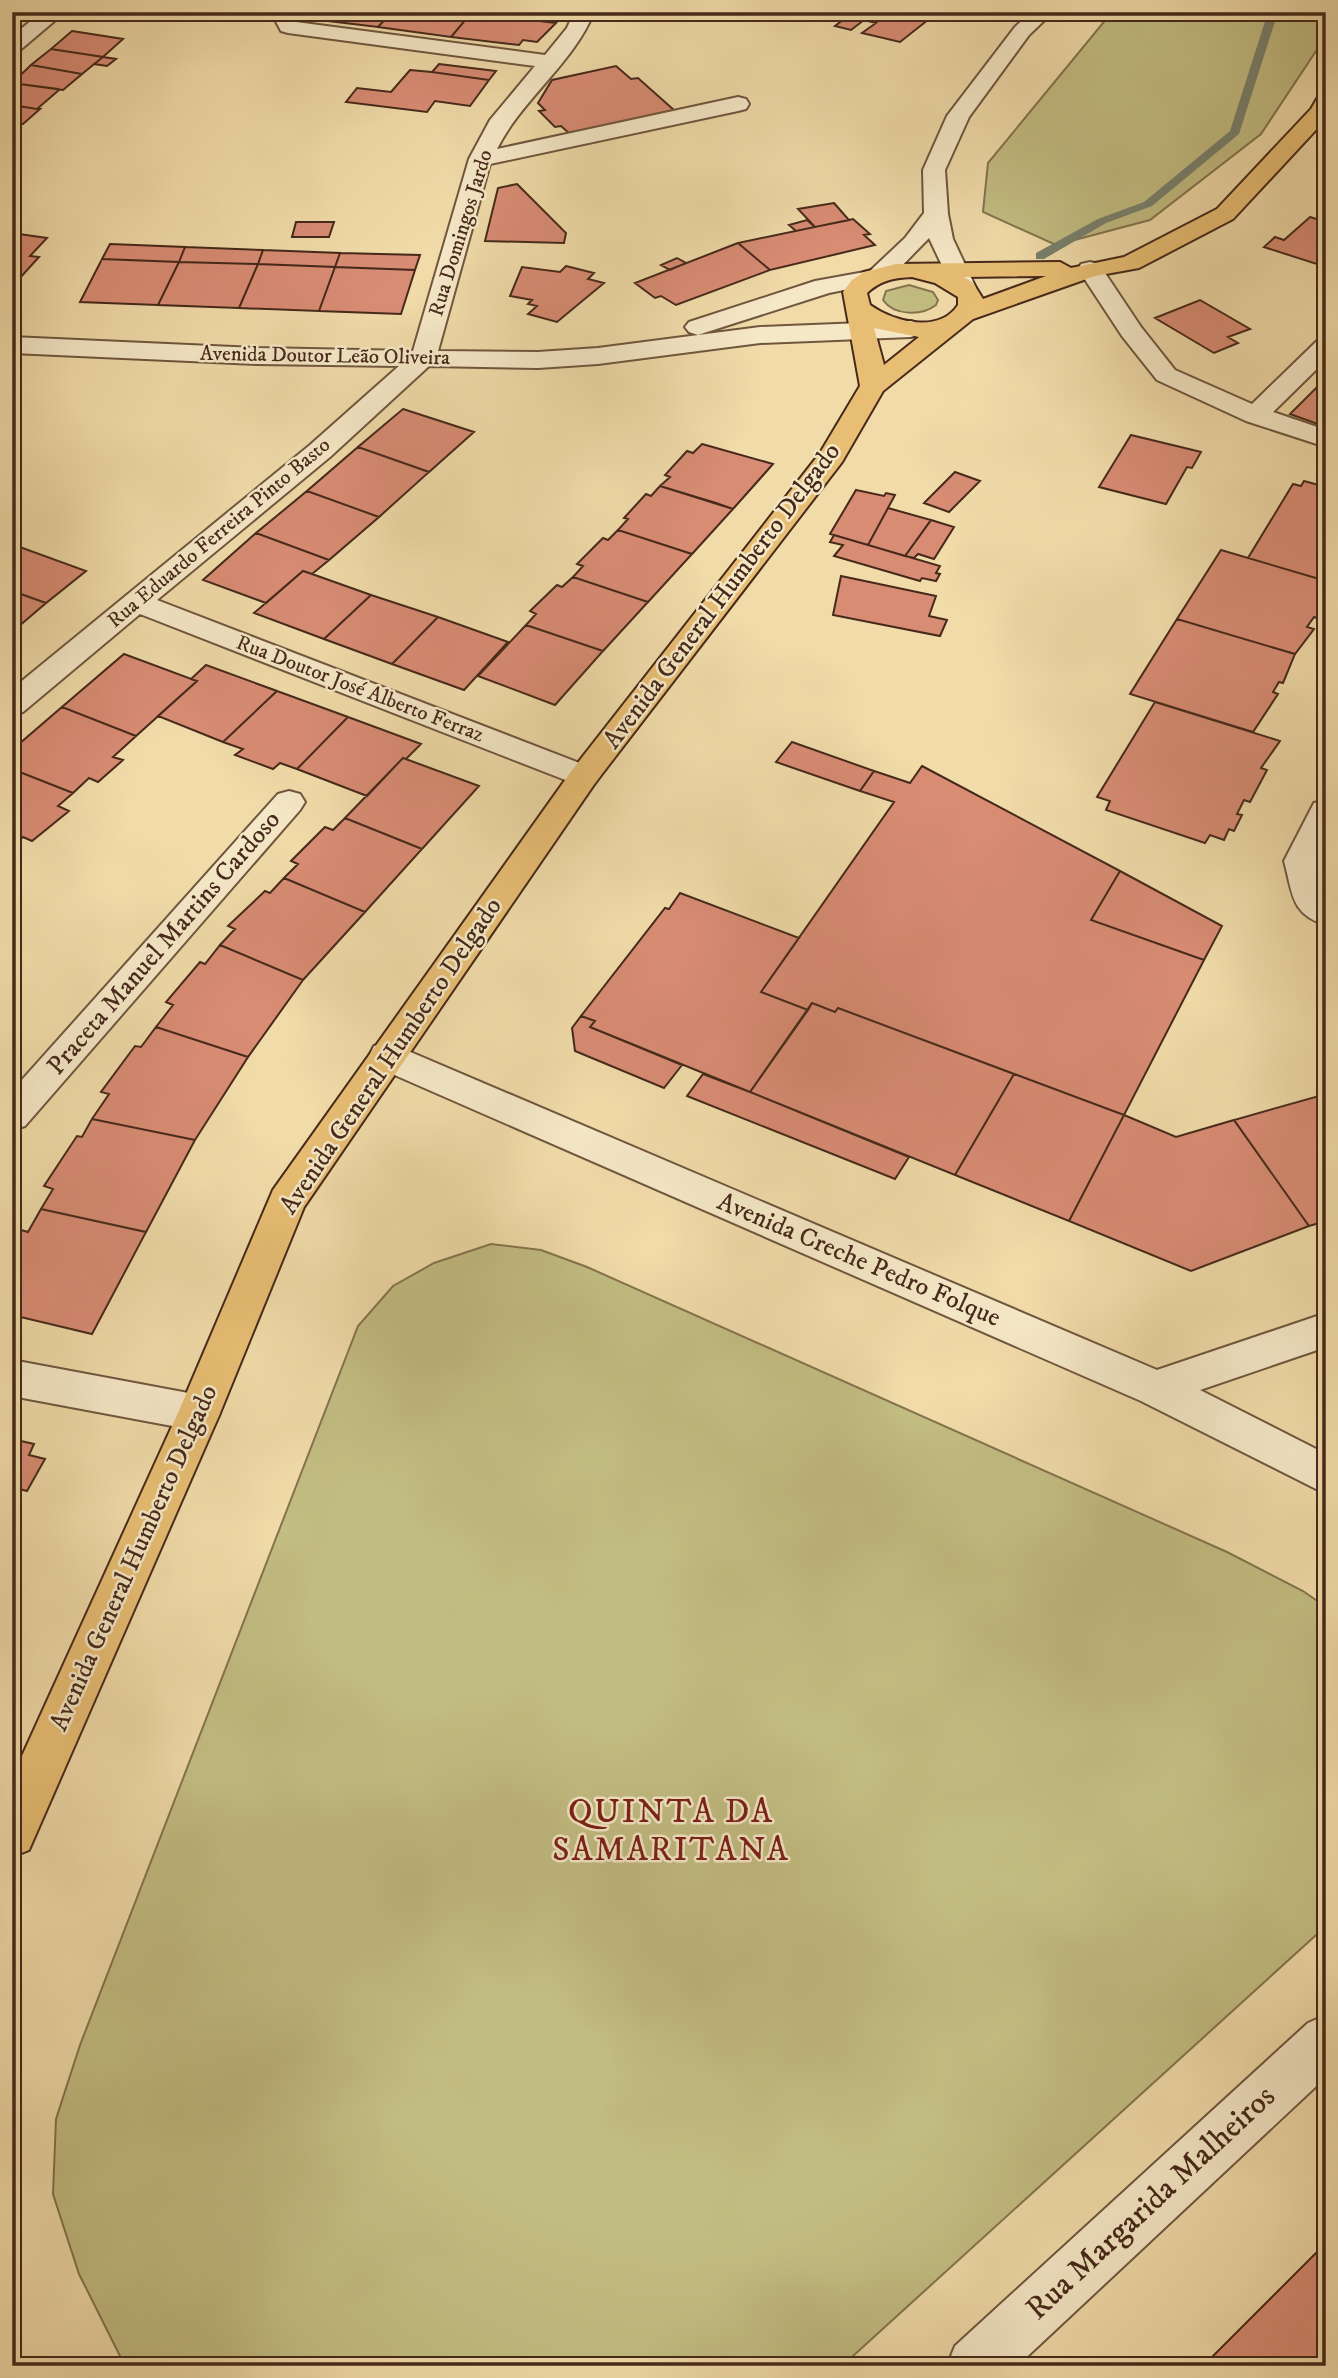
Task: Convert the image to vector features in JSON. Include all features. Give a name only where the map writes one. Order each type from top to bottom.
[{"type":"main road","points":[[873,386],[855,292],[875,276],[912,270],[960,279],[1090,269],[1130,262],[1225,214],[1320,112],[1326,102]]},
{"type":"main road","points":[[855,300],[867,316],[887,324],[911,329],[935,327],[1090,269]]},
{"type":"main road","points":[[960,279],[970,297],[970,306],[960,318]]},
{"type":"main road","name":"Avenida General Humberto Delgado","points":[[12,1833],[200,1413],[287,1201],[584,776],[832,456],[873,386],[960,318]]},
{"type":"street","points":[[12,47],[55,12]]},
{"type":"street","points":[[281,12],[288,27],[550,62]]},
{"type":"street","name":"Rua Domingos Jardo","points":[[424,357],[480,159],[498,125],[577,29],[584,12]]},
{"type":"street","points":[[960,279],[941,239],[936,214],[934,170],[958,116],[1022,31],[1043,12]]},
{"type":"street","points":[[480,159],[738,104]]},
{"type":"street","points":[[875,276],[913,243],[936,214]]},
{"type":"street","points":[[1090,269],[1131,331],[1166,375],[1255,415],[1326,439]]},
{"type":"street","name":"Avenida Doutor Leão Oliveira","points":[[637,349],[739,312],[824,286],[875,276]]},
{"type":"street","name":"Avenida Doutor Leão Oliveira","points":[[12,345],[257,356],[538,359],[598,356],[760,335],[911,329]]},
{"type":"street","points":[[1255,415],[1326,346]]},
{"type":"street","name":"Rua Eduardo Ferreira Pinto Basto","points":[[12,705],[320,451],[424,357]]},
{"type":"street","name":"Rua Doutor José Alberto Ferraz","points":[[135,602],[584,776]]},
{"type":"street","name":"Praceta Manuel Martins Cardoso","points":[[12,1115],[289,802]]},
{"type":"street","points":[[1326,811],[1301,861],[1314,907],[1326,914]]},
{"type":"street","name":"Avenida Creche Pedro Folque","points":[[387,1056],[1156,1388],[1326,1475]]},
{"type":"street","points":[[1156,1388],[1326,1330]]},
{"type":"street","points":[[12,1378],[200,1413]]},
{"type":"street","name":"Rua Margarida Malheiros","points":[[975,2366],[1326,2040]]},
{"type":"shaded area","points":[[1112,12],[1326,12],[1326,36],[1261,134],[1150,220],[1056,245],[983,212],[988,163]]},
{"type":"shaded area","points":[[909,285],[933,292],[938,300],[936,305],[923,311],[908,313],[894,309],[883,300],[886,291]]},
{"type":"shaded area","points":[[491,1244],[541,1250],[587,1267],[1227,1552],[1303,1591],[1326,1607],[1326,1926],[842,2366],[125,2366],[79,2274],[53,2194],[56,2119],[80,2045],[358,1326],[393,1286],[434,1263]]},
{"type":"building","points":[[101,12],[151,12],[143,19]]},
{"type":"building","points":[[392,12],[472,12],[451,37],[378,27]]},
{"type":"building","points":[[392,12],[378,27],[311,19],[316,15],[302,13]]},
{"type":"building","points":[[472,12],[543,17],[539,21],[556,23],[537,42],[523,40],[519,45],[451,37]]},
{"type":"building","points":[[785,12],[822,12],[812,19]]},
{"type":"building","points":[[853,12],[938,12],[900,42],[862,33],[876,23],[864,20],[851,30],[835,26]]},
{"type":"building","points":[[72,31],[123,39],[103,57],[51,49]]},
{"type":"building","points":[[51,49],[103,57],[82,74],[31,65]]},
{"type":"building","points":[[103,57],[116,59],[107,66],[94,64]]},
{"type":"building","points":[[439,64],[496,71],[489,80],[432,72]]},
{"type":"building","points":[[31,65],[82,74],[63,90],[12,83]]},
{"type":"building","points":[[616,66],[631,79],[638,78],[675,111],[570,134],[561,126],[555,127],[539,111],[545,110],[538,103],[552,80]]},
{"type":"building","points":[[410,70],[489,80],[470,106],[435,101],[427,112],[346,102],[357,88],[391,92]]},
{"type":"building","points":[[12,83],[59,90],[37,109],[12,105]]},
{"type":"building","points":[[18,106],[40,109],[23,124],[12,123],[12,111]]},
{"type":"building","points":[[517,184],[566,233],[564,243],[485,241],[498,188]]},
{"type":"building","points":[[834,203],[849,220],[815,227],[798,209]]},
{"type":"building","points":[[1310,217],[1326,222],[1326,267],[1264,247],[1275,237],[1284,240]]},
{"type":"building","points":[[853,219],[870,234],[864,235],[875,245],[770,270],[738,243]]},
{"type":"building","points":[[807,220],[815,227],[796,231],[789,225]]},
{"type":"building","points":[[296,222],[334,222],[329,237],[292,237]]},
{"type":"building","points":[[12,233],[47,238],[30,256],[39,257],[20,278],[12,277]]},
{"type":"building","points":[[738,243],[770,270],[676,305],[661,296],[655,298],[635,283]]},
{"type":"building","points":[[110,244],[185,247],[179,262],[102,259]]},
{"type":"building","points":[[185,247],[263,250],[258,264],[179,262]]},
{"type":"building","points":[[263,250],[340,253],[335,267],[258,264]]},
{"type":"building","points":[[340,253],[420,255],[415,270],[335,267]]},
{"type":"building","points":[[677,258],[686,263],[670,270],[661,265]]},
{"type":"building","points":[[102,259],[179,262],[158,305],[80,302]]},
{"type":"building","points":[[179,262],[258,264],[239,308],[158,305]]},
{"type":"building","points":[[258,264],[335,267],[319,311],[239,308]]},
{"type":"building","points":[[566,266],[594,273],[588,279],[604,283],[557,322],[528,314],[537,306],[528,304],[532,300],[510,296],[522,267],[560,272]]},
{"type":"building","points":[[335,267],[415,270],[401,314],[319,311]]},
{"type":"building","points":[[1200,300],[1250,329],[1228,337],[1238,343],[1214,353],[1155,318]]},
{"type":"building","points":[[1319,385],[1326,387],[1326,427],[1290,414]]},
{"type":"building","points":[[403,409],[474,432],[429,472],[358,447]]},
{"type":"building","points":[[1131,435],[1201,452],[1192,468],[1187,467],[1166,504],[1099,487]]},
{"type":"building","points":[[702,444],[773,464],[733,509],[660,486],[670,477],[665,475],[687,451],[693,453]]},
{"type":"building","points":[[358,447],[429,472],[379,517],[307,491]]},
{"type":"building","points":[[955,472],[980,481],[949,512],[924,503]]},
{"type":"building","points":[[1304,481],[1326,487],[1326,581],[1248,558],[1293,484],[1301,486]]},
{"type":"building","points":[[660,486],[733,509],[692,554],[618,530],[628,519],[624,518],[646,494],[651,496]]},
{"type":"building","points":[[856,490],[884,496],[886,493],[895,495],[868,545],[830,534]]},
{"type":"building","points":[[307,491],[379,517],[329,560],[256,533]]},
{"type":"building","points":[[888,508],[931,520],[905,556],[868,545]]},
{"type":"building","points":[[931,520],[954,527],[934,559],[918,554],[914,558],[905,556]]},
{"type":"building","points":[[618,530],[692,554],[648,602],[573,577],[583,566],[577,564],[603,538],[608,540]]},
{"type":"building","points":[[256,533],[329,560],[312,574],[303,571],[266,603],[203,580]]},
{"type":"building","points":[[834,535],[940,566],[936,573],[940,574],[936,581],[922,578],[920,581],[834,556],[843,545],[830,542]]},
{"type":"building","points":[[17,546],[86,571],[46,603],[12,591],[12,550]]},
{"type":"building","points":[[1221,550],[1326,581],[1326,610],[1319,619],[1314,617],[1307,627],[1314,629],[1295,654],[1177,619]]},
{"type":"building","points":[[303,571],[371,595],[324,639],[254,613]]},
{"type":"building","points":[[841,576],[936,596],[929,616],[947,620],[940,636],[833,615]]},
{"type":"building","points":[[573,577],[648,602],[603,651],[526,625],[536,614],[530,611],[557,585],[562,587]]},
{"type":"building","points":[[12,591],[46,603],[12,632]]},
{"type":"building","points":[[371,595],[438,617],[392,664],[324,639]]},
{"type":"building","points":[[438,617],[508,642],[464,690],[392,664]]},
{"type":"building","points":[[1177,619],[1295,654],[1283,683],[1279,682],[1273,692],[1278,694],[1253,732],[1130,694]]},
{"type":"building","points":[[526,625],[603,651],[555,705],[478,676]]},
{"type":"building","points":[[124,654],[197,681],[136,736],[62,707]]},
{"type":"building","points":[[206,665],[277,691],[223,742],[158,716],[197,681],[191,679]]},
{"type":"building","points":[[277,691],[348,717],[297,769],[280,763],[273,769],[235,755],[243,749],[223,742]]},
{"type":"building","points":[[1155,702],[1280,741],[1261,768],[1267,770],[1250,802],[1244,800],[1237,814],[1242,815],[1234,831],[1229,829],[1224,840],[1210,835],[1205,843],[1106,810],[1110,801],[1097,797]]},
{"type":"building","points":[[62,707],[136,736],[113,757],[123,760],[98,782],[89,778],[73,793],[12,769],[12,750]]},
{"type":"building","points":[[348,717],[421,744],[406,759],[403,758],[367,796],[297,769]]},
{"type":"building","points":[[792,742],[874,771],[860,791],[776,762]]},
{"type":"building","points":[[403,758],[479,786],[422,849],[345,818]]},
{"type":"building","points":[[922,766],[1120,871],[1091,920],[1204,960],[1124,1115],[838,1008],[835,1012],[812,1003],[808,1010],[761,992],[894,802],[860,791],[874,771],[910,783]]},
{"type":"building","points":[[12,769],[73,793],[58,806],[69,811],[32,841],[23,837],[12,847]]},
{"type":"building","points":[[345,818],[422,849],[365,912],[284,878],[298,864],[291,861],[325,827],[333,830]]},
{"type":"building","points":[[1120,871],[1222,926],[1204,960],[1091,920]]},
{"type":"building","points":[[284,878],[365,912],[303,980],[220,945],[235,929],[228,926],[265,891],[270,893]]},
{"type":"building","points":[[680,893],[799,938],[761,992],[808,1010],[750,1092],[590,1027],[595,1021],[581,1016],[665,908],[669,909]]},
{"type":"building","points":[[220,945],[303,980],[248,1057],[156,1027],[173,1005],[166,1002],[200,962],[205,964]]},
{"type":"building","points":[[812,1003],[835,1012],[838,1008],[1014,1074],[955,1175],[750,1092]]},
{"type":"building","points":[[581,1016],[595,1021],[590,1027],[682,1065],[664,1088],[575,1051],[572,1028]]},
{"type":"building","points":[[156,1027],[248,1057],[195,1140],[92,1119],[109,1094],[101,1092],[135,1046],[141,1047]]},
{"type":"building","points":[[703,1074],[909,1157],[895,1179],[687,1096]]},
{"type":"building","points":[[1014,1074],[1124,1115],[1069,1221],[955,1175]]},
{"type":"building","points":[[1326,1094],[1326,1221],[1309,1226],[1234,1120]]},
{"type":"building","points":[[1124,1115],[1176,1137],[1234,1120],[1309,1226],[1191,1271],[1069,1221]]},
{"type":"building","points":[[92,1119],[195,1140],[146,1232],[41,1209],[53,1189],[44,1186],[77,1136],[82,1137]]},
{"type":"building","points":[[41,1209],[146,1232],[92,1334],[12,1315],[12,1247],[21,1230],[28,1232]]},
{"type":"building","points":[[12,1439],[34,1444],[29,1455],[45,1459],[27,1491],[12,1487]]},
{"type":"building","points":[[1326,2243],[1326,2366],[1203,2366]]},
{"type":"waterway","points":[[1040,256],[1102,221],[1148,204],[1235,132],[1273,12]]},
{"type":"district","name":"QUINTA DA SAMARITANA","points":[[671,1831]]}]
